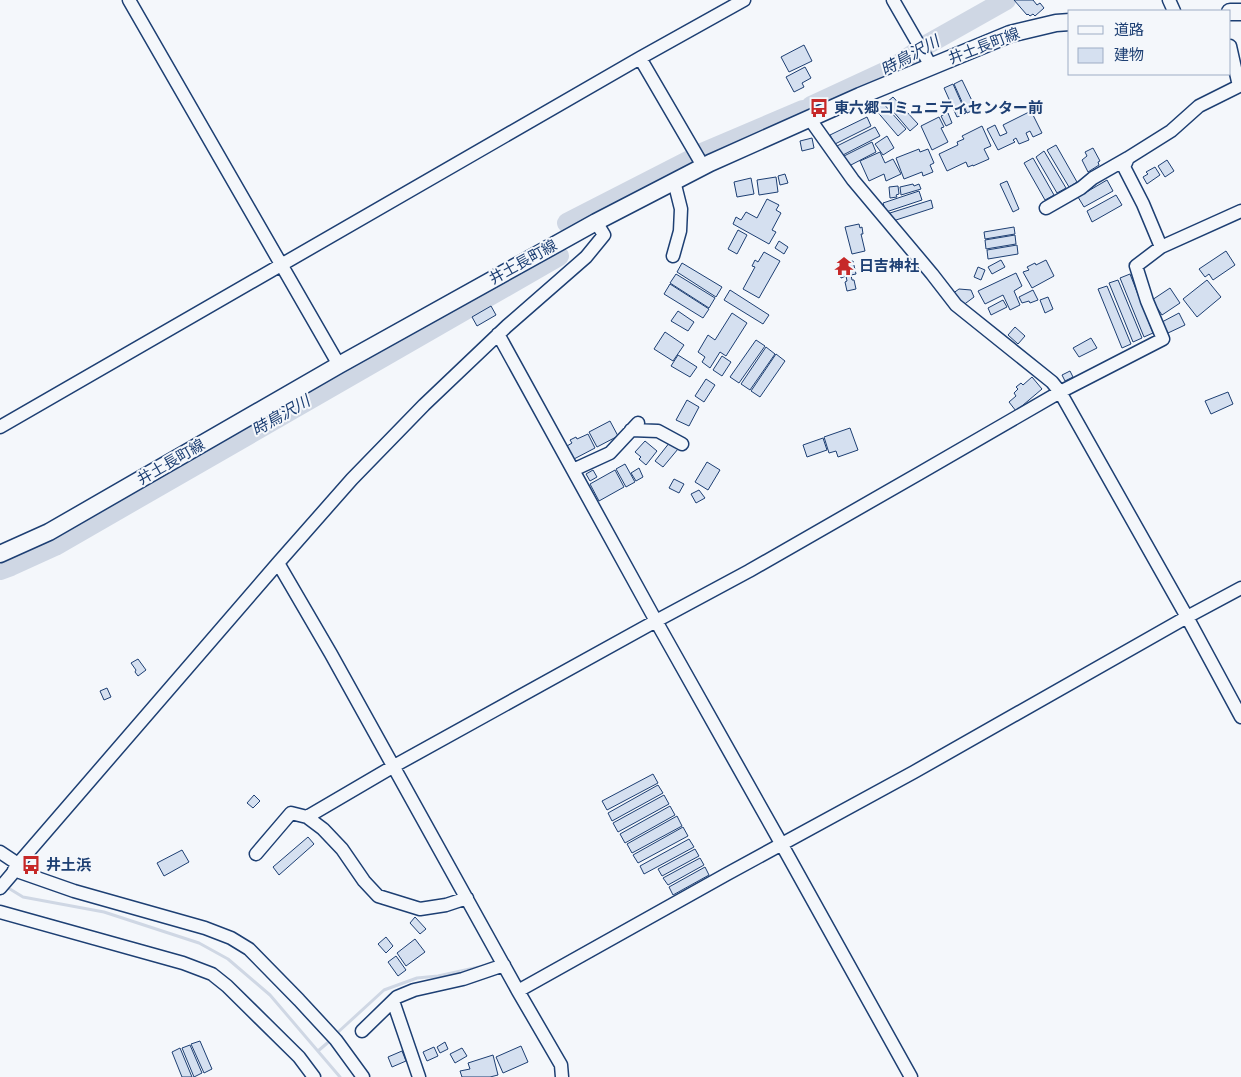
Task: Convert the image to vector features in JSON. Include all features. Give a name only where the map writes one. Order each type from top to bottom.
[{"type":"main road","name":"井土長町線","points":[[0,554],[57,528],[339,365],[596,222],[703,166],[809,118],[925,56],[1056,23],[1068,22]]},
{"type":"street","points":[[129,0],[339,365]]},
{"type":"street","points":[[0,427],[744,0]]},
{"type":"street","points":[[893,0],[925,56]]},
{"type":"street","points":[[1046,208],[1171,131],[1199,106],[1239,86],[1231,50]]},
{"type":"street","points":[[640,58],[703,166]]},
{"type":"street","points":[[809,118],[853,180],[956,305],[1052,382],[1060,392],[1241,717]]},
{"type":"street","points":[[1128,158],[1124,167],[1143,204],[1161,248]]},
{"type":"street","points":[[673,256],[680,231],[681,209],[674,181]]},
{"type":"street","points":[[307,817],[394,766],[749,571],[1060,392],[1163,340],[1147,301],[1136,266],[1161,248],[1241,211]]},
{"type":"street","points":[[0,888],[14,869],[352,479],[424,405],[498,334],[586,256],[604,235],[596,222]]},
{"type":"street","points":[[498,334],[910,1077]]},
{"type":"street","points":[[573,470],[610,453],[634,427],[658,431],[682,444]]},
{"type":"street","points":[[278,563],[561,1065],[562,1077]]},
{"type":"street","points":[[518,991],[923,768],[1241,588]]},
{"type":"street","points":[[256,854],[291,813],[307,817],[323,829],[342,849],[364,881],[378,896],[420,909],[446,905],[467,898]]},
{"type":"street","points":[[0,852],[14,869],[74,891],[205,928],[231,938],[249,949],[333,1036],[363,1077]]},
{"type":"street","points":[[0,912],[182,963],[212,974],[227,986],[299,1057],[314,1077]]},
{"type":"street","points":[[362,1031],[397,997],[414,990],[463,979],[504,965]]},
{"type":"street","points":[[393,1001],[419,1077]]},
{"type":"building","points":[[1014,0],[1033,0],[1037,5],[1040,3],[1044,8],[1035,16],[1033,14],[1030,16]]},
{"type":"building","points":[[804,45],[812,61],[789,72],[781,57]]},
{"type":"building","points":[[805,67],[811,78],[802,83],[804,87],[794,92],[786,77]]},
{"type":"building","points":[[962,80],[976,109],[967,113],[954,84]]},
{"type":"building","points":[[953,84],[966,113],[957,117],[944,88]]},
{"type":"building","points":[[893,97],[918,124],[910,131],[886,103]]},
{"type":"building","points":[[882,102],[906,129],[898,136],[875,109]]},
{"type":"building","points":[[1031,111],[1042,133],[1033,137],[1030,131],[1026,133],[1029,140],[1019,144],[1016,138],[1013,140],[1015,142],[998,150],[987,129],[995,125],[1000,136],[1007,133],[1003,125]]},
{"type":"building","points":[[948,113],[952,123],[946,126],[941,116]]},
{"type":"building","points":[[867,117],[871,126],[835,144],[830,135]]},
{"type":"building","points":[[939,117],[944,127],[941,128],[948,142],[932,150],[921,126]]},
{"type":"building","points":[[982,126],[991,146],[984,149],[989,159],[968,167],[966,162],[947,171],[939,154],[958,145],[957,142],[964,139],[962,136]]},
{"type":"building","points":[[875,127],[880,136],[841,156],[837,146]]},
{"type":"building","points":[[887,136],[894,148],[883,155],[875,144]]},
{"type":"building","points":[[812,138],[814,148],[802,151],[800,141]]},
{"type":"building","points":[[872,142],[876,152],[849,166],[844,156]]},
{"type":"building","points":[[1056,145],[1077,182],[1069,187],[1047,150]]},
{"type":"building","points":[[1093,148],[1100,161],[1098,162],[1099,165],[1088,172],[1082,160],[1087,156],[1085,152]]},
{"type":"building","points":[[919,149],[920,152],[928,149],[934,163],[930,165],[933,172],[923,176],[922,172],[904,179],[896,158]]},
{"type":"building","points":[[1044,151],[1066,188],[1057,193],[1036,157]]},
{"type":"building","points":[[880,152],[885,163],[893,159],[901,174],[886,181],[884,174],[869,181],[860,161]]},
{"type":"building","points":[[1033,158],[1054,195],[1045,200],[1024,163]]},
{"type":"building","points":[[1167,160],[1174,171],[1165,177],[1158,166]]},
{"type":"building","points":[[1155,167],[1160,175],[1147,184],[1143,177],[1148,174],[1146,172]]},
{"type":"building","points":[[785,174],[788,183],[780,185],[778,176]]},
{"type":"building","points":[[776,177],[778,192],[759,195],[757,180]]},
{"type":"building","points":[[751,178],[754,194],[737,197],[734,182]]},
{"type":"building","points":[[1107,180],[1113,191],[1084,207],[1078,197]]},
{"type":"building","points":[[1007,181],[1019,209],[1013,212],[1000,184]]},
{"type":"building","points":[[913,184],[914,186],[919,184],[921,189],[901,195],[900,187]]},
{"type":"building","points":[[898,186],[899,194],[896,195],[897,197],[890,198],[889,187]]},
{"type":"building","points":[[919,191],[922,200],[886,212],[883,203]]},
{"type":"building","points":[[1116,195],[1122,205],[1092,222],[1087,211]]},
{"type":"building","points":[[767,199],[779,205],[776,210],[781,213],[772,230],[776,232],[769,244],[733,224],[736,217],[741,220],[746,212],[757,218]]},
{"type":"building","points":[[931,200],[933,208],[893,221],[890,213]]},
{"type":"building","points":[[859,224],[860,228],[862,227],[863,234],[861,234],[865,251],[852,254],[845,227]]},
{"type":"building","points":[[1014,227],[1015,234],[985,239],[984,232]]},
{"type":"building","points":[[738,230],[747,235],[737,254],[728,249]]},
{"type":"building","points":[[1015,235],[1016,244],[986,249],[985,240]]},
{"type":"building","points":[[779,241],[788,247],[784,254],[775,248]]},
{"type":"building","points":[[1017,245],[1018,254],[988,259],[987,250]]},
{"type":"building","points":[[1226,251],[1235,265],[1213,280],[1209,274],[1205,277],[1199,269]]},
{"type":"building","points":[[764,252],[780,261],[759,298],[743,289],[755,267],[752,266],[755,260],[758,262]]},
{"type":"building","points":[[848,259],[849,262],[853,261],[856,274],[851,275],[856,289],[847,291],[846,276],[841,278],[838,264]]},
{"type":"building","points":[[1001,260],[1005,267],[992,274],[988,267]]},
{"type":"building","points":[[1046,260],[1054,276],[1032,288],[1023,272],[1029,270],[1027,267]]},
{"type":"building","points":[[682,263],[722,287],[716,297],[677,272]]},
{"type":"building","points":[[978,267],[985,270],[981,280],[974,277]]},
{"type":"building","points":[[1016,273],[1022,286],[1014,291],[1020,305],[1010,310],[1003,295],[985,304],[978,291]]},
{"type":"building","points":[[676,274],[715,298],[709,308],[670,283]]},
{"type":"building","points":[[1130,274],[1153,333],[1144,337],[1120,278]]},
{"type":"building","points":[[1118,280],[1142,338],[1133,342],[1109,283]]},
{"type":"building","points":[[1207,280],[1221,297],[1197,317],[1183,299]]},
{"type":"building","points":[[670,284],[709,309],[703,318],[664,294]]},
{"type":"building","points":[[1107,286],[1131,344],[1122,348],[1098,289]]},
{"type":"building","points":[[1170,288],[1180,303],[1162,315],[1152,300]]},
{"type":"building","points":[[959,289],[971,290],[974,297],[962,306],[952,294]]},
{"type":"building","points":[[730,290],[769,315],[763,324],[724,300]]},
{"type":"building","points":[[1033,290],[1038,300],[1022,303],[1019,297]]},
{"type":"building","points":[[1048,297],[1053,309],[1045,313],[1040,300]]},
{"type":"building","points":[[1003,300],[1007,307],[991,315],[988,308]]},
{"type":"building","points":[[491,306],[496,315],[477,326],[472,317]]},
{"type":"building","points":[[678,311],[694,322],[688,331],[671,321]]},
{"type":"building","points":[[732,313],[747,323],[726,356],[720,352],[710,368],[702,362],[705,357],[698,352],[708,335],[715,340]]},
{"type":"building","points":[[1179,313],[1185,325],[1168,333],[1162,322]]},
{"type":"building","points":[[1015,327],[1025,336],[1018,344],[1008,335]]},
{"type":"building","points":[[665,332],[684,345],[673,361],[654,349]]},
{"type":"building","points":[[1091,338],[1097,348],[1079,357],[1073,348]]},
{"type":"building","points":[[756,340],[765,346],[739,383],[730,377]]},
{"type":"building","points":[[766,347],[775,354],[750,390],[741,384]]},
{"type":"building","points":[[776,354],[785,361],[760,397],[751,391]]},
{"type":"building","points":[[678,355],[697,367],[690,377],[671,366]]},
{"type":"building","points":[[722,356],[731,362],[722,376],[713,370]]},
{"type":"building","points":[[1070,371],[1073,377],[1065,381],[1062,375]]},
{"type":"building","points":[[1032,377],[1042,389],[1016,411],[1009,402],[1016,396],[1014,393],[1018,389],[1016,387],[1021,383],[1023,385]]},
{"type":"building","points":[[706,379],[715,385],[704,402],[695,396]]},
{"type":"building","points":[[1228,392],[1233,404],[1211,414],[1205,401]]},
{"type":"building","points":[[687,400],[699,407],[689,426],[676,420]]},
{"type":"building","points":[[610,421],[618,436],[597,447],[589,432]]},
{"type":"building","points":[[850,428],[858,450],[838,457],[836,451],[829,453],[824,437]]},
{"type":"building","points":[[588,434],[595,448],[574,459],[567,446],[572,443],[570,440]]},
{"type":"building","points":[[823,438],[827,450],[807,457],[803,445]]},
{"type":"building","points":[[645,441],[657,451],[646,465],[635,452]]},
{"type":"building","points":[[670,442],[678,449],[663,467],[655,461]]},
{"type":"building","points":[[707,462],[720,470],[708,490],[695,482]]},
{"type":"building","points":[[625,464],[635,482],[626,487],[616,469]]},
{"type":"building","points":[[639,468],[643,477],[636,481],[631,473]]},
{"type":"building","points":[[593,470],[597,477],[590,481],[586,474]]},
{"type":"building","points":[[615,470],[624,487],[599,501],[590,484]]},
{"type":"building","points":[[674,479],[684,484],[679,493],[669,488]]},
{"type":"building","points":[[699,490],[705,498],[696,503],[691,494]]},
{"type":"building","points":[[138,659],[146,670],[138,676],[131,663]]},
{"type":"building","points":[[107,688],[111,697],[104,700],[100,691]]},
{"type":"building","points":[[653,774],[658,783],[607,810],[602,801]]},
{"type":"building","points":[[658,785],[663,793],[612,821],[608,813]]},
{"type":"building","points":[[254,795],[260,801],[253,808],[247,803]]},
{"type":"building","points":[[664,795],[669,804],[618,832],[613,823]]},
{"type":"building","points":[[670,806],[675,815],[625,843],[620,834]]},
{"type":"building","points":[[677,816],[682,826],[632,853],[627,844]]},
{"type":"building","points":[[683,827],[688,836],[638,863],[633,855]]},
{"type":"building","points":[[308,837],[314,844],[279,875],[273,867]]},
{"type":"building","points":[[689,839],[694,847],[644,874],[640,866]]},
{"type":"building","points":[[695,849],[699,856],[662,876],[658,869]]},
{"type":"building","points":[[182,850],[189,862],[164,876],[157,863]]},
{"type":"building","points":[[700,858],[704,865],[668,885],[663,878]]},
{"type":"building","points":[[705,867],[709,875],[673,895],[669,887]]},
{"type":"building","points":[[415,917],[426,929],[420,934],[410,923]]},
{"type":"building","points":[[386,937],[393,946],[386,953],[378,944]]},
{"type":"building","points":[[415,939],[425,952],[406,966],[397,953]]},
{"type":"building","points":[[396,956],[406,970],[398,976],[388,962]]},
{"type":"building","points":[[200,1041],[212,1069],[204,1073],[191,1044]]},
{"type":"building","points":[[445,1042],[448,1049],[440,1053],[437,1047]]},
{"type":"building","points":[[190,1045],[202,1073],[194,1077],[182,1048]]},
{"type":"building","points":[[521,1046],[528,1062],[503,1073],[496,1057]]},
{"type":"building","points":[[434,1047],[438,1056],[427,1061],[423,1052]]},
{"type":"building","points":[[180,1048],[192,1077],[182,1077],[172,1052]]},
{"type":"building","points":[[462,1048],[467,1056],[455,1063],[450,1054]]},
{"type":"building","points":[[402,1051],[406,1061],[392,1067],[388,1057]]},
{"type":"building","points":[[493,1055],[498,1075],[490,1077],[462,1077],[460,1071],[470,1069],[468,1063]]},
{"type":"waterway","name":"時鳥沢川","points":[[811,106],[893,68],[928,44],[1006,0]]},
{"type":"waterway","name":"時鳥沢川","points":[[702,153],[803,110]]},
{"type":"waterway","name":"時鳥沢川","points":[[567,223],[692,159]]},
{"type":"waterway","name":"時鳥沢川","points":[[0,570],[55,546],[559,256]]},
{"type":"waterway","points":[[5,886],[23,897],[104,912],[199,943],[228,959],[270,995],[340,1077]]},
{"type":"waterway","points":[[336,1034],[384,990],[417,978],[438,976],[479,967]]},
{"type":"waterway","points":[[318,1051],[332,1039]]},
{"type":"place","name":"東六郷コミュニティセンター前","points":[[819,108]]},
{"type":"place","name":"日吉神社","points":[[844,266]]},
{"type":"place","name":"井土浜","points":[[31,865]]}]
